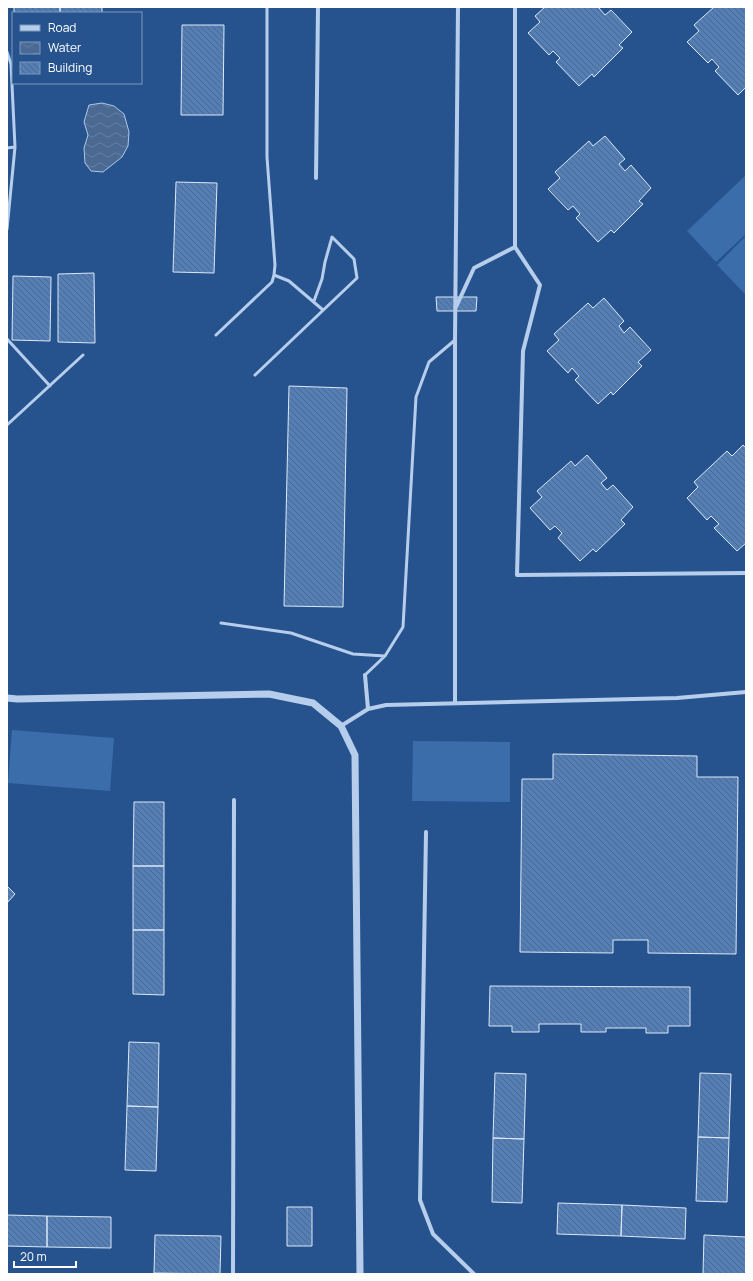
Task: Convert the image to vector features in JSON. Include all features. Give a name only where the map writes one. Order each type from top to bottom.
[{"type":"street","points":[[316,178],[318,7]]},
{"type":"street","points":[[455,703],[455,309],[458,7]]},
{"type":"street","points":[[515,7],[515,248],[540,285],[523,350],[517,575],[746,573]]},
{"type":"street","points":[[455,309],[474,268],[515,248]]},
{"type":"street","points":[[365,675],[368,709]]},
{"type":"street","points":[[341,726],[368,709],[386,705],[678,698],[746,692]]},
{"type":"street","points":[[7,698],[269,694],[314,703],[341,726],[355,755],[360,1274]]},
{"type":"street","points":[[233,1274],[234,800]]},
{"type":"street","points":[[426,832],[420,1200],[433,1234],[474,1274]]},
{"type":"lane","points":[[216,335],[272,282],[274,275],[274,251],[267,157],[267,7]]},
{"type":"lane","points":[[7,52],[10,64],[15,147],[7,229]]},
{"type":"lane","points":[[7,148],[15,147]]},
{"type":"lane","points":[[255,375],[357,278],[354,259],[332,237],[322,279],[314,301]]},
{"type":"lane","points":[[274,275],[289,282],[314,301],[323,310]]},
{"type":"lane","points":[[7,339],[50,386]]},
{"type":"lane","points":[[365,675],[384,656],[403,627],[416,397],[429,362],[455,340]]},
{"type":"lane","points":[[7,425],[83,355]]},
{"type":"lane","points":[[222,623],[291,633],[353,654],[384,656]]},
{"type":"shaded area","points":[[746,175],[746,234],[716,262],[687,231]]},
{"type":"shaded area","points":[[746,236],[746,295],[717,265]]},
{"type":"shaded area","points":[[12,730],[114,738],[110,791],[8,783]]},
{"type":"shaded area","points":[[413,741],[510,742],[510,802],[412,801]]},
{"type":"water","points":[[102,103],[114,106],[124,114],[129,132],[128,146],[122,157],[103,172],[91,171],[85,163],[84,148],[88,135],[84,122],[89,105]]},
{"type":"building","points":[[14,7],[60,7],[60,12],[14,12]]},
{"type":"building","points":[[60,7],[102,7],[102,12],[60,12]]},
{"type":"building","points":[[545,7],[601,7],[599,8],[605,15],[611,10],[632,32],[619,45],[623,48],[594,77],[592,74],[579,86],[556,62],[560,58],[553,51],[549,55],[528,33],[540,22],[535,16]]},
{"type":"building","points":[[714,7],[746,7],[746,87],[738,95],[715,71],[719,67],[712,59],[708,63],[687,42],[699,31],[694,25]]},
{"type":"building","points":[[182,25],[224,25],[223,115],[181,115]]},
{"type":"building","points":[[605,136],[625,159],[619,164],[625,171],[631,165],[651,188],[639,201],[643,204],[614,233],[611,230],[598,242],[576,218],[580,214],[573,206],[568,210],[548,189],[560,178],[555,172],[589,141],[593,146]]},
{"type":"building","points":[[176,182],[217,183],[214,273],[173,272]]},
{"type":"building","points":[[94,273],[95,343],[58,342],[58,274]]},
{"type":"building","points":[[13,276],[51,277],[50,341],[12,340]]},
{"type":"building","points":[[436,297],[477,297],[476,311],[437,311]]},
{"type":"building","points":[[604,298],[624,321],[619,326],[624,333],[630,327],[651,350],[638,362],[642,366],[613,395],[611,392],[598,404],[575,380],[579,376],[572,368],[568,373],[547,351],[559,340],[554,334],[588,303],[593,308]]},
{"type":"building","points":[[289,386],[347,388],[343,607],[284,606]]},
{"type":"building","points":[[743,445],[746,448],[746,543],[737,551],[714,528],[719,524],[711,516],[707,520],[687,498],[698,487],[694,482],[727,451],[732,456]]},
{"type":"building","points":[[587,455],[607,478],[601,483],[607,490],[613,485],[633,507],[621,520],[625,524],[596,552],[593,549],[580,561],[558,538],[562,533],[555,526],[550,530],[530,508],[542,497],[537,491],[571,461],[575,466]]},
{"type":"building","points":[[553,754],[697,756],[697,777],[738,777],[736,954],[648,953],[648,940],[613,940],[613,953],[520,952],[522,779],[553,779]]},
{"type":"building","points":[[134,802],[164,802],[164,866],[133,866]]},
{"type":"building","points":[[133,866],[164,866],[164,930],[133,930]]},
{"type":"building","points":[[7,886],[15,894],[7,903]]},
{"type":"building","points":[[133,930],[164,930],[164,995],[133,994]]},
{"type":"building","points":[[490,986],[690,987],[690,1026],[668,1026],[668,1033],[646,1033],[646,1028],[606,1028],[606,1032],[581,1032],[581,1024],[539,1024],[539,1032],[512,1032],[512,1026],[489,1026]]},
{"type":"building","points":[[129,1042],[159,1043],[158,1107],[127,1106]]},
{"type":"building","points":[[495,1073],[526,1074],[524,1139],[493,1138]]},
{"type":"building","points":[[700,1073],[731,1074],[729,1138],[698,1137]]},
{"type":"building","points":[[127,1106],[158,1107],[156,1171],[125,1170]]},
{"type":"building","points":[[698,1137],[729,1138],[727,1202],[696,1201]]},
{"type":"building","points":[[493,1138],[524,1139],[522,1203],[492,1202]]},
{"type":"building","points":[[558,1203],[622,1205],[621,1236],[557,1234]]},
{"type":"building","points":[[622,1205],[686,1208],[685,1239],[621,1236]]},
{"type":"building","points":[[287,1207],[312,1207],[312,1246],[287,1246]]},
{"type":"building","points":[[7,1215],[47,1216],[47,1247],[7,1246]]},
{"type":"building","points":[[47,1216],[111,1217],[111,1248],[47,1247]]},
{"type":"building","points":[[155,1235],[221,1236],[220,1274],[154,1273]]},
{"type":"building","points":[[704,1235],[746,1237],[746,1274],[703,1274]]}]
